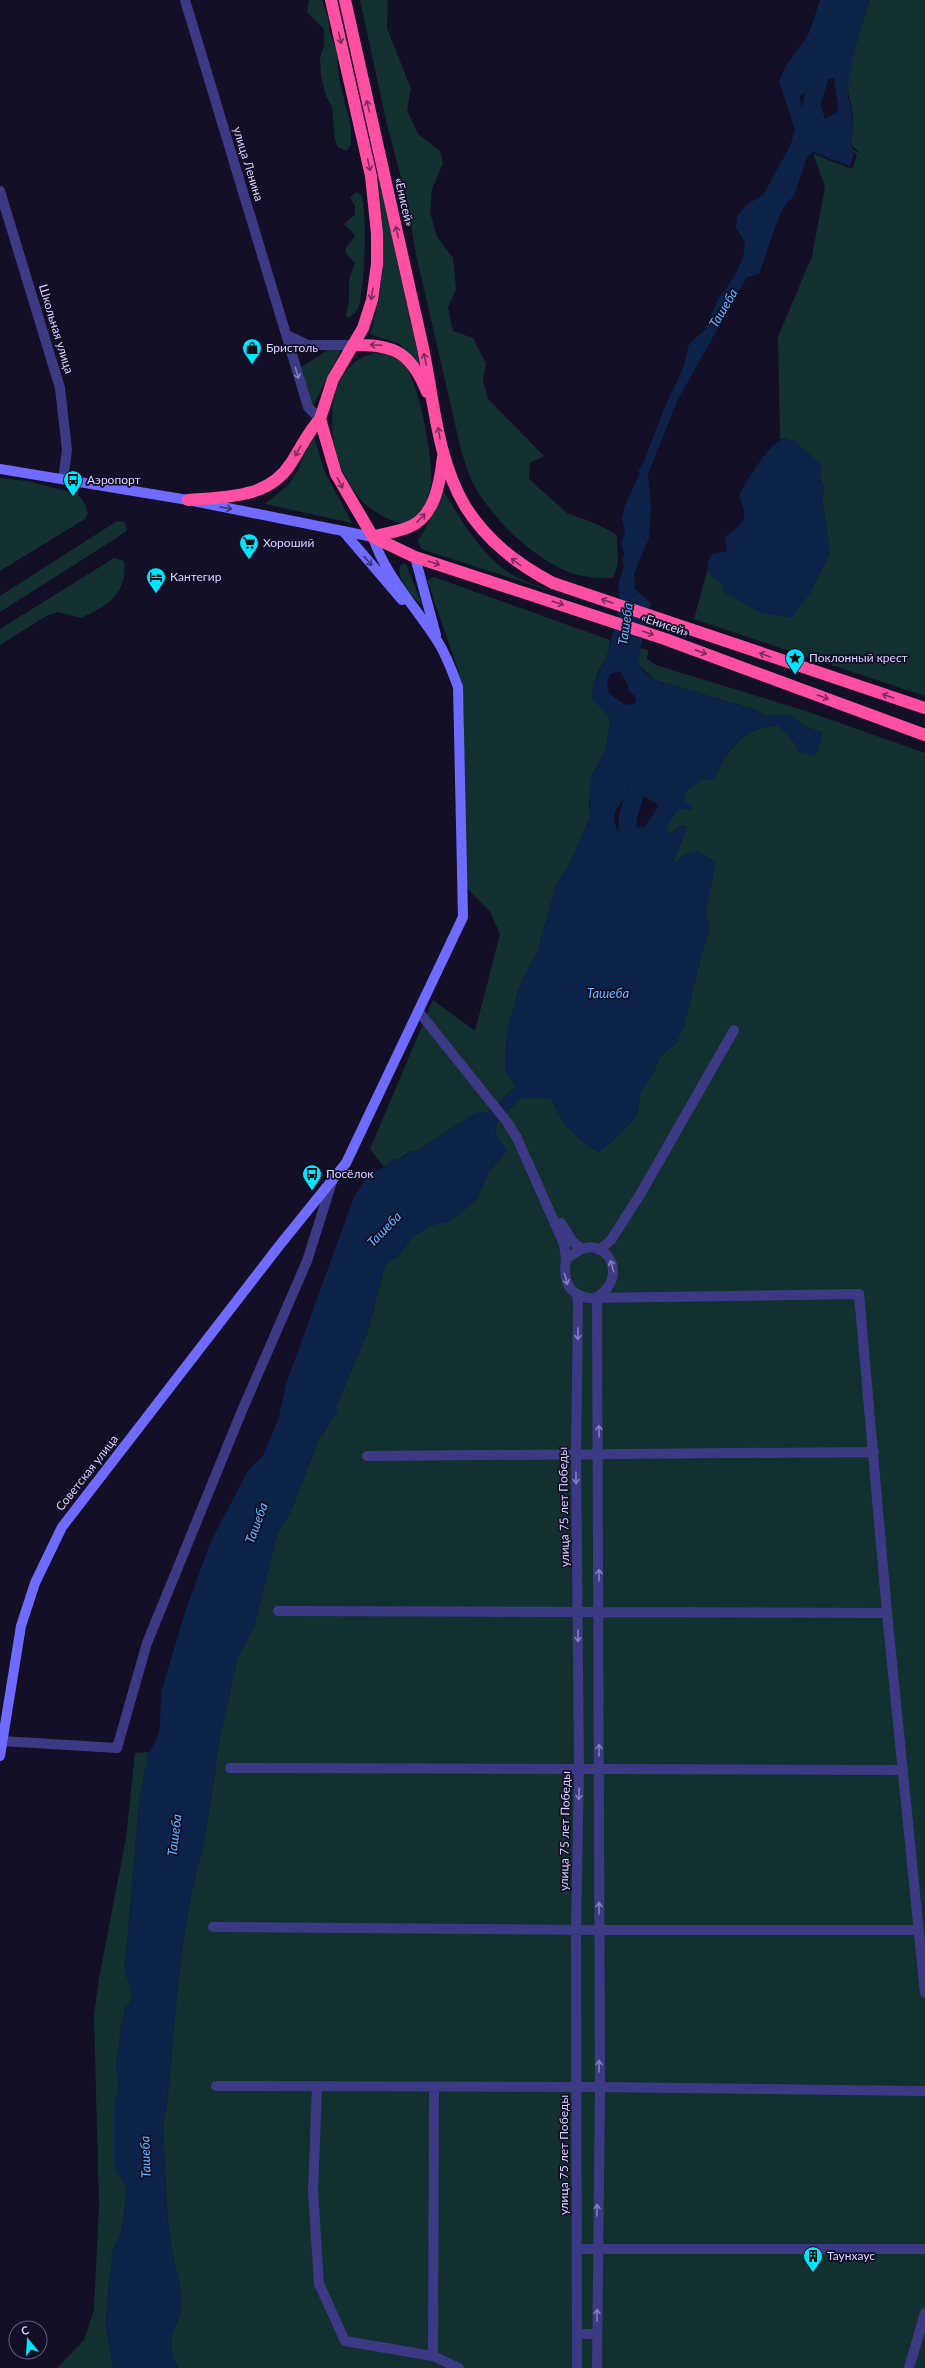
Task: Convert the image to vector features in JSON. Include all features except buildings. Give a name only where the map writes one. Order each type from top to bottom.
[{"type":"highway","points":[[188,500],[242,495],[256,491],[274,482],[284,473],[306,434],[320,419],[333,379],[363,328],[372,300],[377,264],[375,205],[371,176],[331,0]]},
{"type":"highway","name":"«Енисей»","points":[[345,0],[435,411],[443,454],[465,505],[478,525],[508,556],[528,570],[553,583],[925,708]]},
{"type":"highway","name":"«Енисей»","points":[[354,345],[390,347],[406,357],[421,378],[435,411]]},
{"type":"highway","points":[[320,419],[325,442],[336,474],[373,537]]},
{"type":"highway","name":"«Енисей»","points":[[373,537],[408,528],[421,521],[429,509],[438,488],[443,454]]},
{"type":"highway","name":"«Енисей»","points":[[373,537],[414,557],[584,611],[665,639],[925,735]]},
{"type":"street","name":"улица Ленина","points":[[185,0],[308,407],[320,419]]},
{"type":"street","name":"Школьная улица","points":[[0,191],[60,388],[67,450],[63,479]]},
{"type":"street","points":[[287,335],[308,345],[354,345]]},
{"type":"street","points":[[0,469],[188,500],[373,537],[379,557],[438,643]]},
{"type":"street","points":[[343,531],[438,643]]},
{"type":"street","points":[[414,557],[438,643]]},
{"type":"street","name":"Советская улица","points":[[0,1756],[21,1626],[35,1583],[62,1527],[279,1246],[332,1182],[359,1140],[396,1055],[419,1012],[463,917],[458,687],[438,643]]},
{"type":"street","points":[[419,1012],[507,1122],[517,1138],[567,1234],[582,1249]]},
{"type":"street","points":[[599,1250],[611,1240],[640,1193],[734,1030]]},
{"type":"street","points":[[517,1138],[564,1244],[566,1259],[565,1280],[576,1295],[597,1297],[859,1294],[887,1613],[925,1993]]},
{"type":"street","points":[[2,1741],[117,1748],[147,1644],[241,1413],[307,1260],[332,1182]]},
{"type":"street","points":[[566,1259],[582,1249],[599,1250],[606,1255],[614,1270],[610,1286],[597,1297]]},
{"type":"street","name":"улица 75 лет Победы","points":[[576,1295],[578,1305],[576,1455],[579,1769],[576,1930],[578,2368]]},
{"type":"street","points":[[597,1297],[599,1455],[600,2087],[596,2249],[597,2368]]},
{"type":"street","points":[[367,1456],[874,1452]]},
{"type":"street","points":[[278,1611],[599,1614],[887,1613]]},
{"type":"street","points":[[230,1768],[903,1770]]},
{"type":"street","points":[[213,1927],[576,1930],[918,1930]]},
{"type":"street","points":[[216,2086],[434,2088],[600,2087],[925,2091]]},
{"type":"street","points":[[317,2087],[313,2191],[319,2284],[345,2341],[433,2356],[459,2368]]},
{"type":"street","points":[[433,2356],[434,2088]]},
{"type":"street","points":[[577,2249],[925,2249]]},
{"type":"street","points":[[909,2368],[925,2313]]},
{"type":"street","points":[[577,2334],[597,2334]]},
{"type":"green space","points":[[309,0],[322,0],[328,17],[330,33],[336,48],[339,78],[351,128],[351,145],[346,151],[338,147],[335,140],[332,107],[326,96],[321,76],[320,57],[324,47],[324,29],[307,12]]},
{"type":"green space","points":[[360,0],[388,0],[387,28],[411,89],[407,110],[418,134],[440,151],[443,163],[432,189],[430,212],[437,237],[453,258],[456,289],[448,308],[453,331],[473,338],[486,364],[483,380],[488,399],[544,456],[530,463],[529,479],[567,513],[597,524],[617,535],[618,564],[613,578],[587,577],[567,571],[534,552],[518,539],[490,509],[479,494],[471,479],[461,450],[416,254],[405,192],[387,125]]},
{"type":"green space","points":[[869,0],[925,0],[925,696],[694,619],[707,571],[723,584],[810,593],[830,553],[822,499],[824,488],[820,476],[821,464],[787,438],[780,439],[778,337],[812,256],[825,187],[813,154],[852,169],[857,156],[850,148],[861,154],[851,144],[853,117],[848,87],[853,54]]},
{"type":"green space","points":[[376,164],[421,368],[400,344],[370,334],[380,292],[383,249],[383,228]]},
{"type":"green space","points":[[357,192],[362,196],[364,206],[364,270],[358,309],[349,318],[346,316],[349,302],[349,280],[355,263],[345,251],[355,235],[344,224],[355,214],[355,206],[350,197]]},
{"type":"green space","points":[[342,348],[312,408],[300,368],[328,350]]},
{"type":"green space","points":[[376,353],[394,356],[403,363],[409,372],[420,403],[428,441],[431,474],[429,494],[426,502],[418,514],[407,522],[403,523],[396,522],[381,515],[365,503],[351,487],[341,467],[334,445],[332,422],[334,400],[341,379],[356,361],[364,356]]},
{"type":"green space","points":[[313,434],[325,472],[352,523],[265,504],[288,485],[298,470]]},
{"type":"green space","points":[[0,478],[27,481],[78,494],[85,504],[88,513],[85,519],[0,571]]},
{"type":"green space","points":[[443,489],[472,536],[501,567],[516,577],[554,592],[421,549],[418,541],[437,508]]},
{"type":"green space","points":[[117,521],[125,522],[127,530],[0,612],[0,596]]},
{"type":"green space","points":[[114,558],[124,561],[123,582],[114,597],[108,603],[100,609],[81,618],[58,612],[48,615],[0,645],[0,629]]},
{"type":"green space","points":[[406,564],[422,604],[420,604],[413,596],[402,581],[399,570],[401,565]]},
{"type":"green space","points":[[434,577],[610,640],[607,657],[596,676],[603,709],[608,715],[610,723],[605,752],[593,773],[589,803],[590,817],[573,857],[556,886],[538,950],[519,987],[508,1028],[505,1059],[506,1071],[516,1086],[489,1112],[476,1113],[417,1151],[409,1152],[384,1167],[370,1149],[433,1000],[475,1031],[500,934],[489,910],[464,885],[464,708],[458,670],[427,580]]},
{"type":"green space","points":[[640,648],[648,650],[647,659],[656,665],[809,712],[925,753],[925,2368],[178,2368],[171,2346],[181,2309],[181,2298],[169,2230],[166,2199],[163,2123],[167,2103],[180,1972],[189,1907],[204,1844],[220,1737],[237,1659],[254,1627],[278,1531],[290,1513],[319,1439],[337,1413],[337,1405],[368,1330],[385,1266],[390,1260],[397,1258],[413,1236],[433,1225],[449,1221],[476,1201],[488,1173],[507,1150],[495,1133],[497,1122],[520,1098],[551,1098],[559,1115],[570,1130],[583,1142],[599,1152],[623,1131],[638,1114],[640,1093],[656,1067],[660,1056],[677,1043],[679,1034],[684,1026],[701,956],[710,928],[705,913],[716,862],[697,851],[684,855],[678,861],[674,861],[687,826],[681,826],[669,835],[666,826],[678,809],[683,809],[684,796],[688,789],[702,779],[714,780],[724,759],[731,750],[738,742],[756,730],[779,726],[795,743],[798,753],[823,733],[804,726],[790,715],[765,715],[756,710],[655,680],[640,666],[638,660]]},
{"type":"green space","points":[[149,1752],[140,1795],[125,1969],[133,1998],[125,2009],[116,2064],[119,2089],[114,2103],[114,2165],[127,2188],[122,2230],[113,2250],[108,2293],[106,2328],[113,2368],[57,2368],[84,2340],[94,2310],[99,2205],[94,2015],[99,1978],[126,1838],[135,1753]]},
{"type":"water","name":"Ташеба","points":[[820,0],[869,0],[855,47],[848,85],[848,98],[852,110],[852,121],[854,127],[851,144],[854,155],[850,166],[813,152],[807,157],[794,196],[785,205],[778,219],[759,274],[747,277],[678,399],[648,474],[651,507],[649,538],[634,574],[635,589],[651,603],[638,660],[643,671],[655,680],[756,710],[765,715],[790,715],[804,726],[823,733],[818,750],[813,757],[805,752],[798,753],[795,743],[779,726],[756,730],[738,742],[731,750],[724,759],[714,780],[702,779],[688,790],[685,797],[685,802],[691,804],[692,810],[678,809],[666,826],[670,835],[681,826],[687,826],[674,861],[678,861],[684,855],[697,851],[716,862],[705,913],[710,928],[701,956],[684,1026],[679,1034],[677,1043],[660,1056],[656,1067],[640,1093],[638,1114],[623,1131],[599,1152],[583,1142],[570,1130],[559,1115],[551,1098],[520,1098],[497,1122],[495,1133],[507,1150],[488,1173],[476,1201],[449,1221],[433,1225],[413,1236],[397,1258],[390,1260],[385,1266],[368,1330],[337,1405],[337,1413],[319,1439],[290,1513],[278,1531],[254,1627],[237,1659],[220,1737],[204,1844],[189,1907],[184,1940],[176,2005],[167,2103],[163,2123],[166,2199],[169,2230],[181,2298],[181,2309],[171,2346],[178,2368],[113,2368],[106,2328],[108,2293],[113,2250],[122,2230],[127,2188],[114,2165],[114,2103],[119,2089],[116,2064],[125,2009],[133,1998],[125,1969],[140,1795],[149,1752],[156,1741],[160,1727],[161,1692],[186,1609],[211,1541],[249,1469],[263,1456],[278,1420],[286,1384],[354,1197],[368,1175],[384,1167],[392,1160],[405,1157],[409,1152],[417,1151],[476,1113],[489,1112],[516,1086],[506,1071],[505,1059],[508,1028],[519,987],[538,950],[556,886],[573,857],[590,817],[590,779],[605,752],[610,723],[608,715],[592,699],[593,683],[607,657],[620,603],[618,585],[624,566],[622,562],[625,555],[621,544],[625,532],[622,519],[625,505],[640,473],[638,471],[643,464],[663,411],[684,366],[689,344],[706,329],[717,301],[734,277],[743,258],[745,242],[736,228],[737,217],[746,205],[763,195],[790,146],[795,130],[779,81],[786,66],[809,33]],"holes":[[[834,78],[838,108],[836,113],[825,119],[819,104],[807,109],[801,107],[800,96],[805,93],[812,93],[816,82]],[[620,672],[628,685],[628,689],[636,698],[635,703],[625,705],[609,693],[607,682],[611,673]],[[631,794],[647,798],[659,806],[645,826],[618,831],[614,819],[616,810]]]},
{"type":"water","points":[[787,438],[796,442],[821,464],[820,476],[824,488],[822,499],[830,553],[810,593],[792,618],[761,613],[723,592],[723,584],[707,571],[708,561],[712,554],[727,551],[725,537],[738,527],[744,519],[744,510],[739,495],[748,480],[766,453],[780,441]]},
{"type":"waterway","name":"Ташеба","points":[[804,130],[825,58]]},
{"type":"waterway","name":"Ташеба","points":[[627,853],[628,816],[643,771]]},
{"type":"place","name":"Бристоль","points":[[252,365]]},
{"type":"place","name":"Аэропорт","points":[[73,497]]},
{"type":"place","name":"Хороший","points":[[249,560]]},
{"type":"place","name":"Кантегир","points":[[156,594]]},
{"type":"place","name":"Поклонный крест","points":[[795,675]]},
{"type":"place","name":"Посёлок","points":[[312,1191]]},
{"type":"place","name":"Таунхаус","points":[[813,2273]]}]
